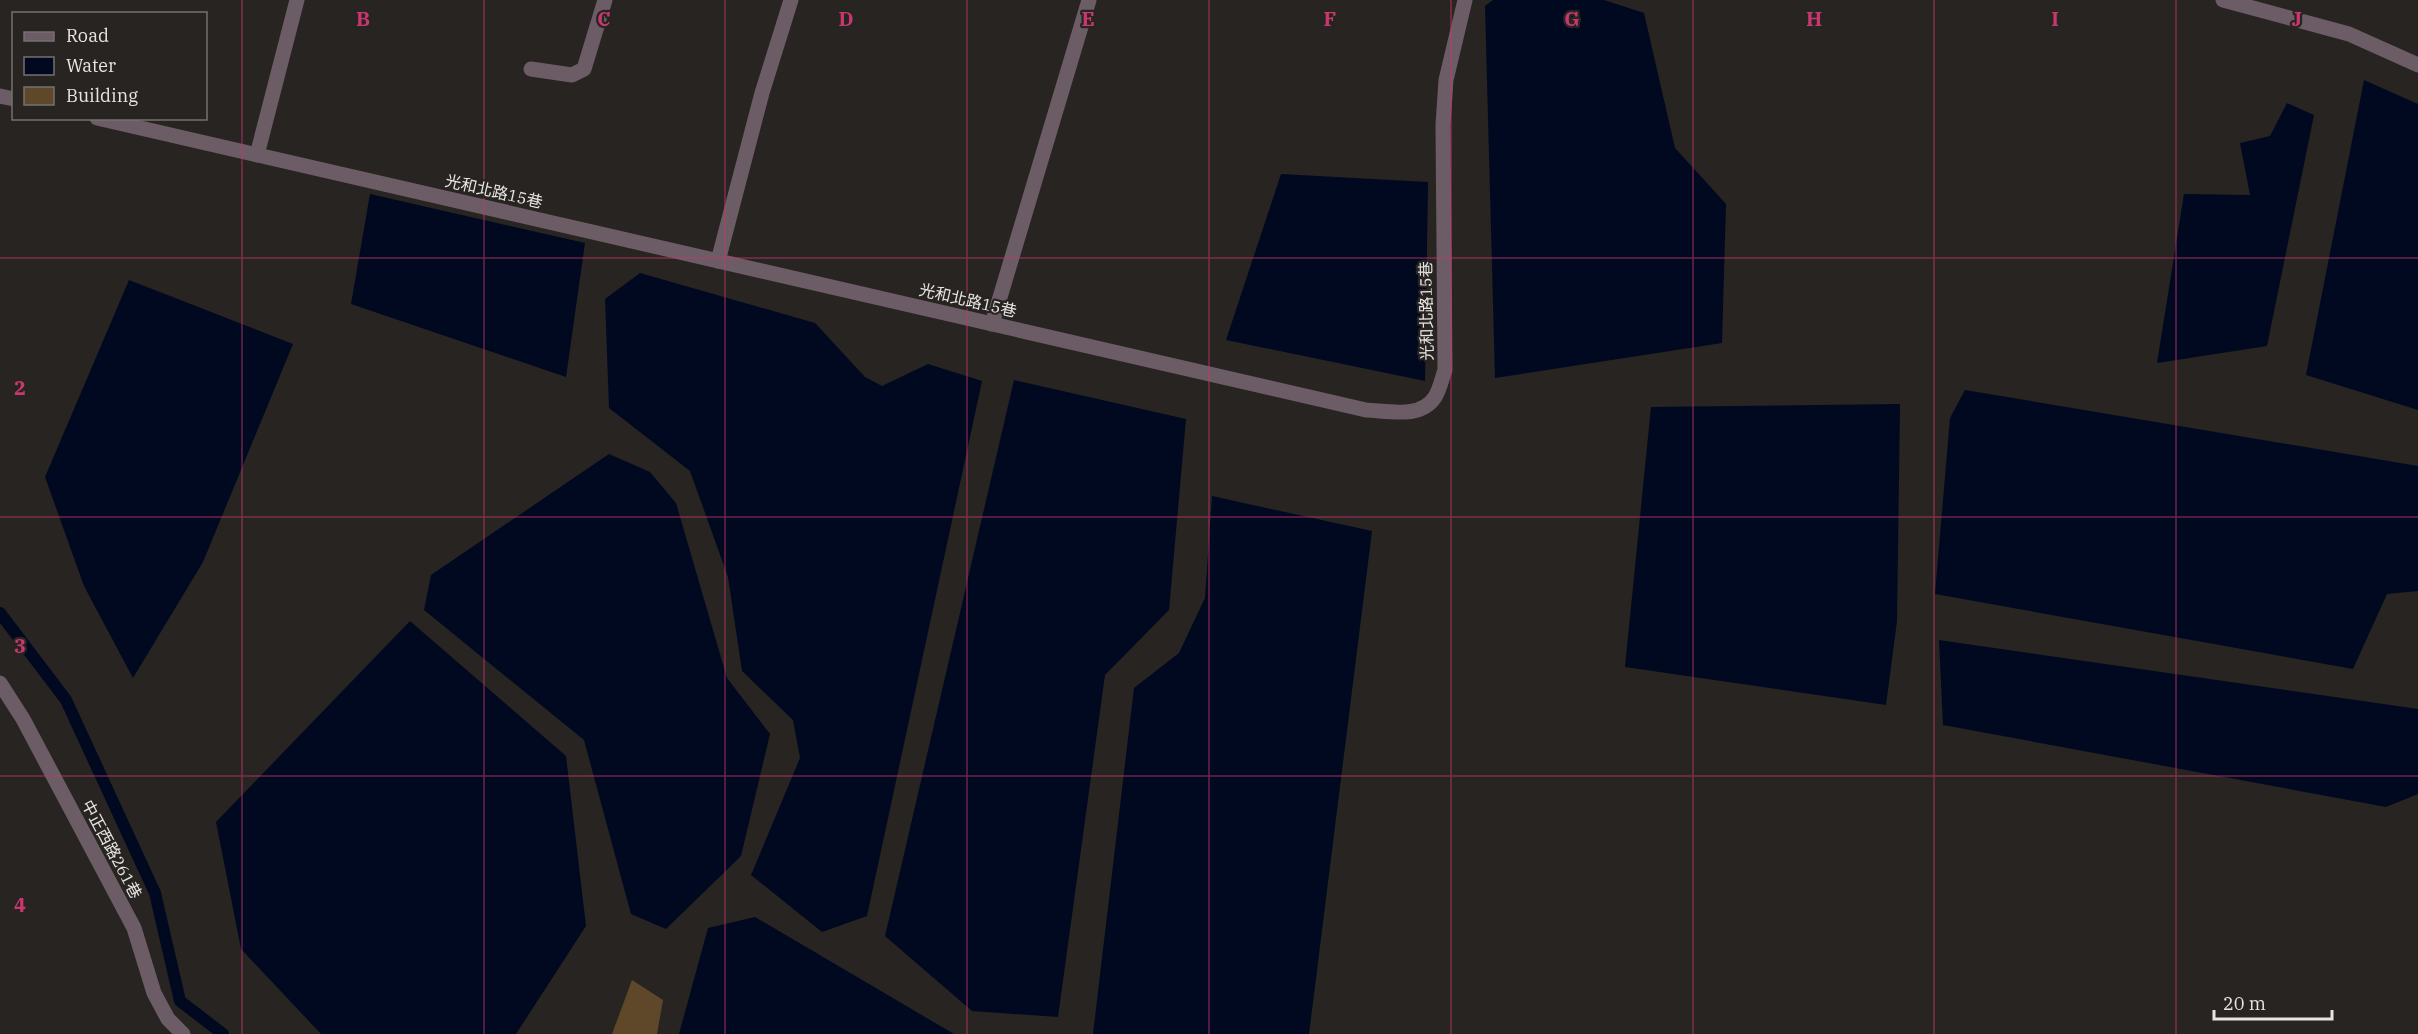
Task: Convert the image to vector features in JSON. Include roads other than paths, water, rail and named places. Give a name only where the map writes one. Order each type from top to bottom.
[{"type":"street","points":[[257,155],[297,0]]},
{"type":"street","points":[[531,69],[572,75],[584,69],[604,0]]},
{"type":"street","points":[[718,261],[762,93],[791,0]]},
{"type":"street","points":[[992,324],[1089,0]]},
{"type":"street","name":"光和北路15巷","points":[[106,120],[1366,410],[1404,412],[1424,409],[1436,396],[1445,370],[1443,125],[1446,80],[1465,0]]},
{"type":"street","points":[[2223,0],[2349,34],[2418,65]]},
{"type":"street","name":"中正西路261巷","points":[[0,683],[23,718],[134,928],[154,993],[168,1019],[183,1034]]},
{"type":"water","points":[[1493,0],[1604,0],[1644,13],[1675,148],[1726,204],[1722,343],[1495,378],[1485,6]]},
{"type":"water","points":[[2364,80],[2418,104],[2418,410],[2306,375]]},
{"type":"water","points":[[2287,103],[2314,115],[2267,346],[2157,363],[2184,194],[2250,195],[2240,143],[2270,136]]},
{"type":"water","points":[[1281,174],[1428,182],[1425,381],[1226,340]]},
{"type":"water","points":[[370,194],[585,243],[566,377],[351,304]]},
{"type":"water","points":[[640,273],[815,323],[865,377],[882,386],[928,364],[982,381],[867,916],[822,932],[751,875],[800,758],[793,720],[742,671],[728,577],[690,471],[609,408],[605,299]]},
{"type":"water","points":[[129,280],[293,344],[203,562],[133,678],[84,586],[45,477]]},
{"type":"water","points":[[1014,380],[1186,419],[1169,610],[1105,675],[1058,1017],[972,1011],[885,936]]},
{"type":"water","points":[[1965,390],[2418,466],[2418,591],[2387,594],[2353,669],[1935,594],[1950,418]]},
{"type":"water","points":[[1900,404],[1897,621],[1886,705],[1625,667],[1651,407]]},
{"type":"water","points":[[609,454],[650,472],[676,503],[727,678],[770,734],[741,856],[666,929],[631,914],[584,740],[424,610],[431,575]]},
{"type":"water","points":[[1212,496],[1372,531],[1309,1034],[1093,1034],[1134,688],[1179,653],[1205,598]]},
{"type":"water","points":[[410,621],[566,756],[586,926],[516,1034],[321,1034],[241,949],[216,822]]},
{"type":"water","points":[[1939,640],[2418,709],[2418,794],[2386,807],[1943,725]]},
{"type":"water","points":[[755,917],[954,1034],[679,1034],[708,928]]},
{"type":"waterway","points":[[0,613],[66,700],[155,893],[180,1001],[223,1034]]}]
